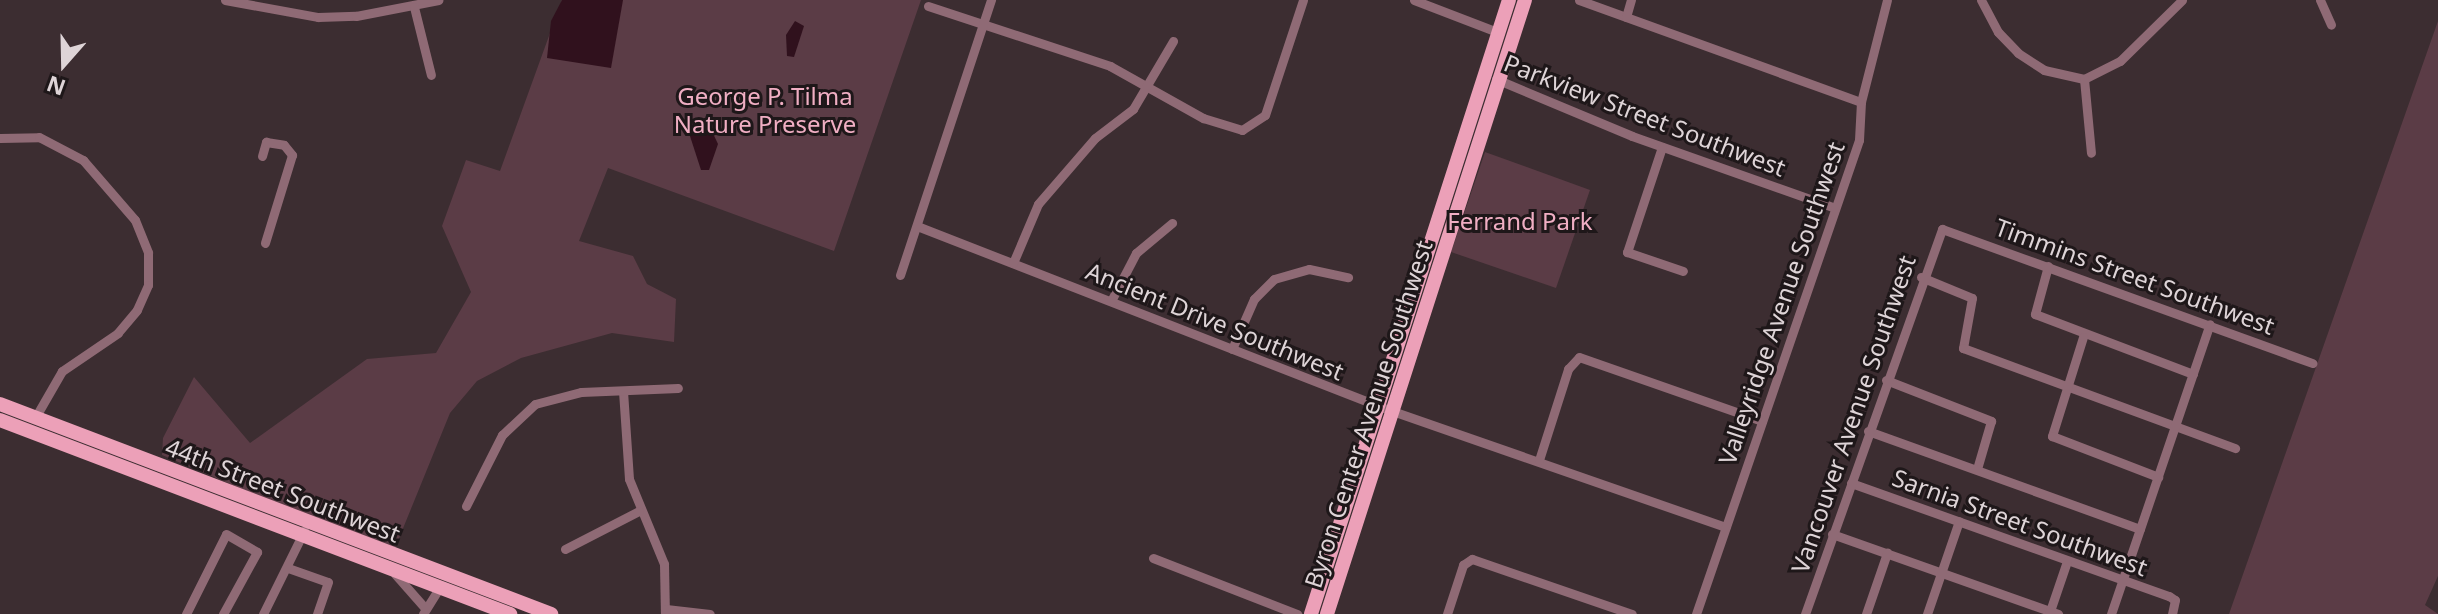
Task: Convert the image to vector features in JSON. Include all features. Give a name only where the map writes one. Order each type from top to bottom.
[{"type":"main road","name":"Byron Center Avenue Southwest","points":[[1506,36],[1509,0]]},
{"type":"main road","name":"Byron Center Avenue Southwest","points":[[1311,614],[1385,408],[1506,36],[1525,0]]},
{"type":"main road","name":"44th Street Southwest","points":[[0,404],[33,425],[186,494],[395,574],[510,614]]},
{"type":"main road","name":"Byron Center Avenue Southwest","points":[[1327,614],[1385,408]]},
{"type":"main road","points":[[7,423],[33,425]]},
{"type":"main road","name":"44th Street Southwest","points":[[33,425],[50,424],[551,614]]},
{"type":"main road","points":[[186,494],[192,479]]},
{"type":"street","points":[[225,0],[318,17],[414,7],[438,0]]},
{"type":"street","points":[[900,275],[991,0]]},
{"type":"street","points":[[928,6],[1110,66],[1227,130],[1251,128],[1265,115],[1303,0]]},
{"type":"street","points":[[1414,0],[1506,36]]},
{"type":"street","points":[[1579,0],[1861,102]]},
{"type":"street","points":[[1626,17],[1631,0]]},
{"type":"street","name":"Valleyridge Avenue Southwest","points":[[1696,614],[1859,140],[1861,102],[1887,0]]},
{"type":"street","points":[[1981,0],[1998,32],[2018,53],[2044,70],[2084,79],[2120,61],[2182,0]]},
{"type":"street","points":[[2320,0],[2331,25]]},
{"type":"street","points":[[414,7],[431,75]]},
{"type":"street","points":[[1013,263],[1038,204],[1095,138],[1133,109],[1173,41]]},
{"type":"street","name":"Parkview Street Southwest","points":[[1492,77],[1662,147],[1835,208]]},
{"type":"street","points":[[2084,79],[2091,153]]},
{"type":"street","points":[[0,138],[39,137],[83,160],[135,220],[148,253],[148,285],[137,310],[118,333],[62,371],[33,425]]},
{"type":"street","points":[[262,156],[266,142],[284,145],[292,155],[265,243]]},
{"type":"street","points":[[1662,147],[1627,252],[1683,271]]},
{"type":"street","points":[[1111,301],[1136,253],[1172,223]]},
{"type":"street","name":"Ancient Drive Southwest","points":[[917,226],[1385,408],[1726,527]]},
{"type":"street","name":"Timmins Street Southwest","points":[[1942,229],[2313,363]]},
{"type":"street","name":"Vancouver Avenue Southwest","points":[[1805,614],[1921,277],[1942,229]]},
{"type":"street","points":[[2048,266],[2035,314],[2083,337],[2193,374]]},
{"type":"street","points":[[1232,349],[1254,299],[1274,279],[1309,269],[1348,277]]},
{"type":"street","points":[[1921,277],[1972,298],[1963,348],[2235,448]]},
{"type":"street","points":[[2111,614],[2210,324]]},
{"type":"street","points":[[2083,337],[2052,436],[2158,477]]},
{"type":"street","points":[[1539,460],[1568,369],[1579,357],[1762,421]]},
{"type":"street","points":[[1886,380],[1991,421],[1977,469]]},
{"type":"street","points":[[466,506],[502,435],[523,411],[563,394],[678,388]]},
{"type":"street","points":[[623,391],[626,462],[639,511],[664,564],[666,611],[710,614]]},
{"type":"street","points":[[1868,431],[2140,529]]},
{"type":"street","name":"Sarnia Street Southwest","points":[[1851,483],[2175,600],[2172,614]]},
{"type":"street","points":[[565,549],[639,511]]},
{"type":"street","points":[[1927,614],[1959,521]]},
{"type":"street","points":[[263,614],[307,524]]},
{"type":"street","points":[[186,614],[226,534],[257,552],[223,614]]},
{"type":"street","points":[[1832,534],[2052,613],[2067,561]]},
{"type":"street","points":[[1866,614],[1887,553]]},
{"type":"street","points":[[1153,558],[1297,614]]},
{"type":"street","points":[[1447,614],[1468,559],[1632,614]]},
{"type":"street","points":[[288,568],[328,582],[317,614]]},
{"type":"street","points":[[395,574],[424,611],[439,588]]},
{"type":"green space","name":"George P. Tilma Nature Preserve","points":[[562,0],[921,0],[834,251],[608,168],[579,241],[633,256],[647,284],[676,299],[674,342],[612,333],[521,358],[477,381],[450,413],[393,553],[162,455],[163,438],[194,377],[250,443],[367,359],[436,353],[471,292],[442,226],[466,160],[500,171]]},
{"type":"green space","points":[[2438,21],[2438,576],[2425,605],[2438,614],[2229,614]]},
{"type":"green space","name":"Ferrand Park","points":[[1485,152],[1590,190],[1556,288],[1451,252]]},
{"type":"shaded area","points":[[562,0],[623,0],[611,68],[547,58],[551,21]]},
{"type":"shaded area","points":[[795,21],[804,26],[794,57],[787,56],[786,35]]},
{"type":"shaded area","points":[[697,118],[708,123],[718,144],[709,170],[701,170],[689,133]]}]
